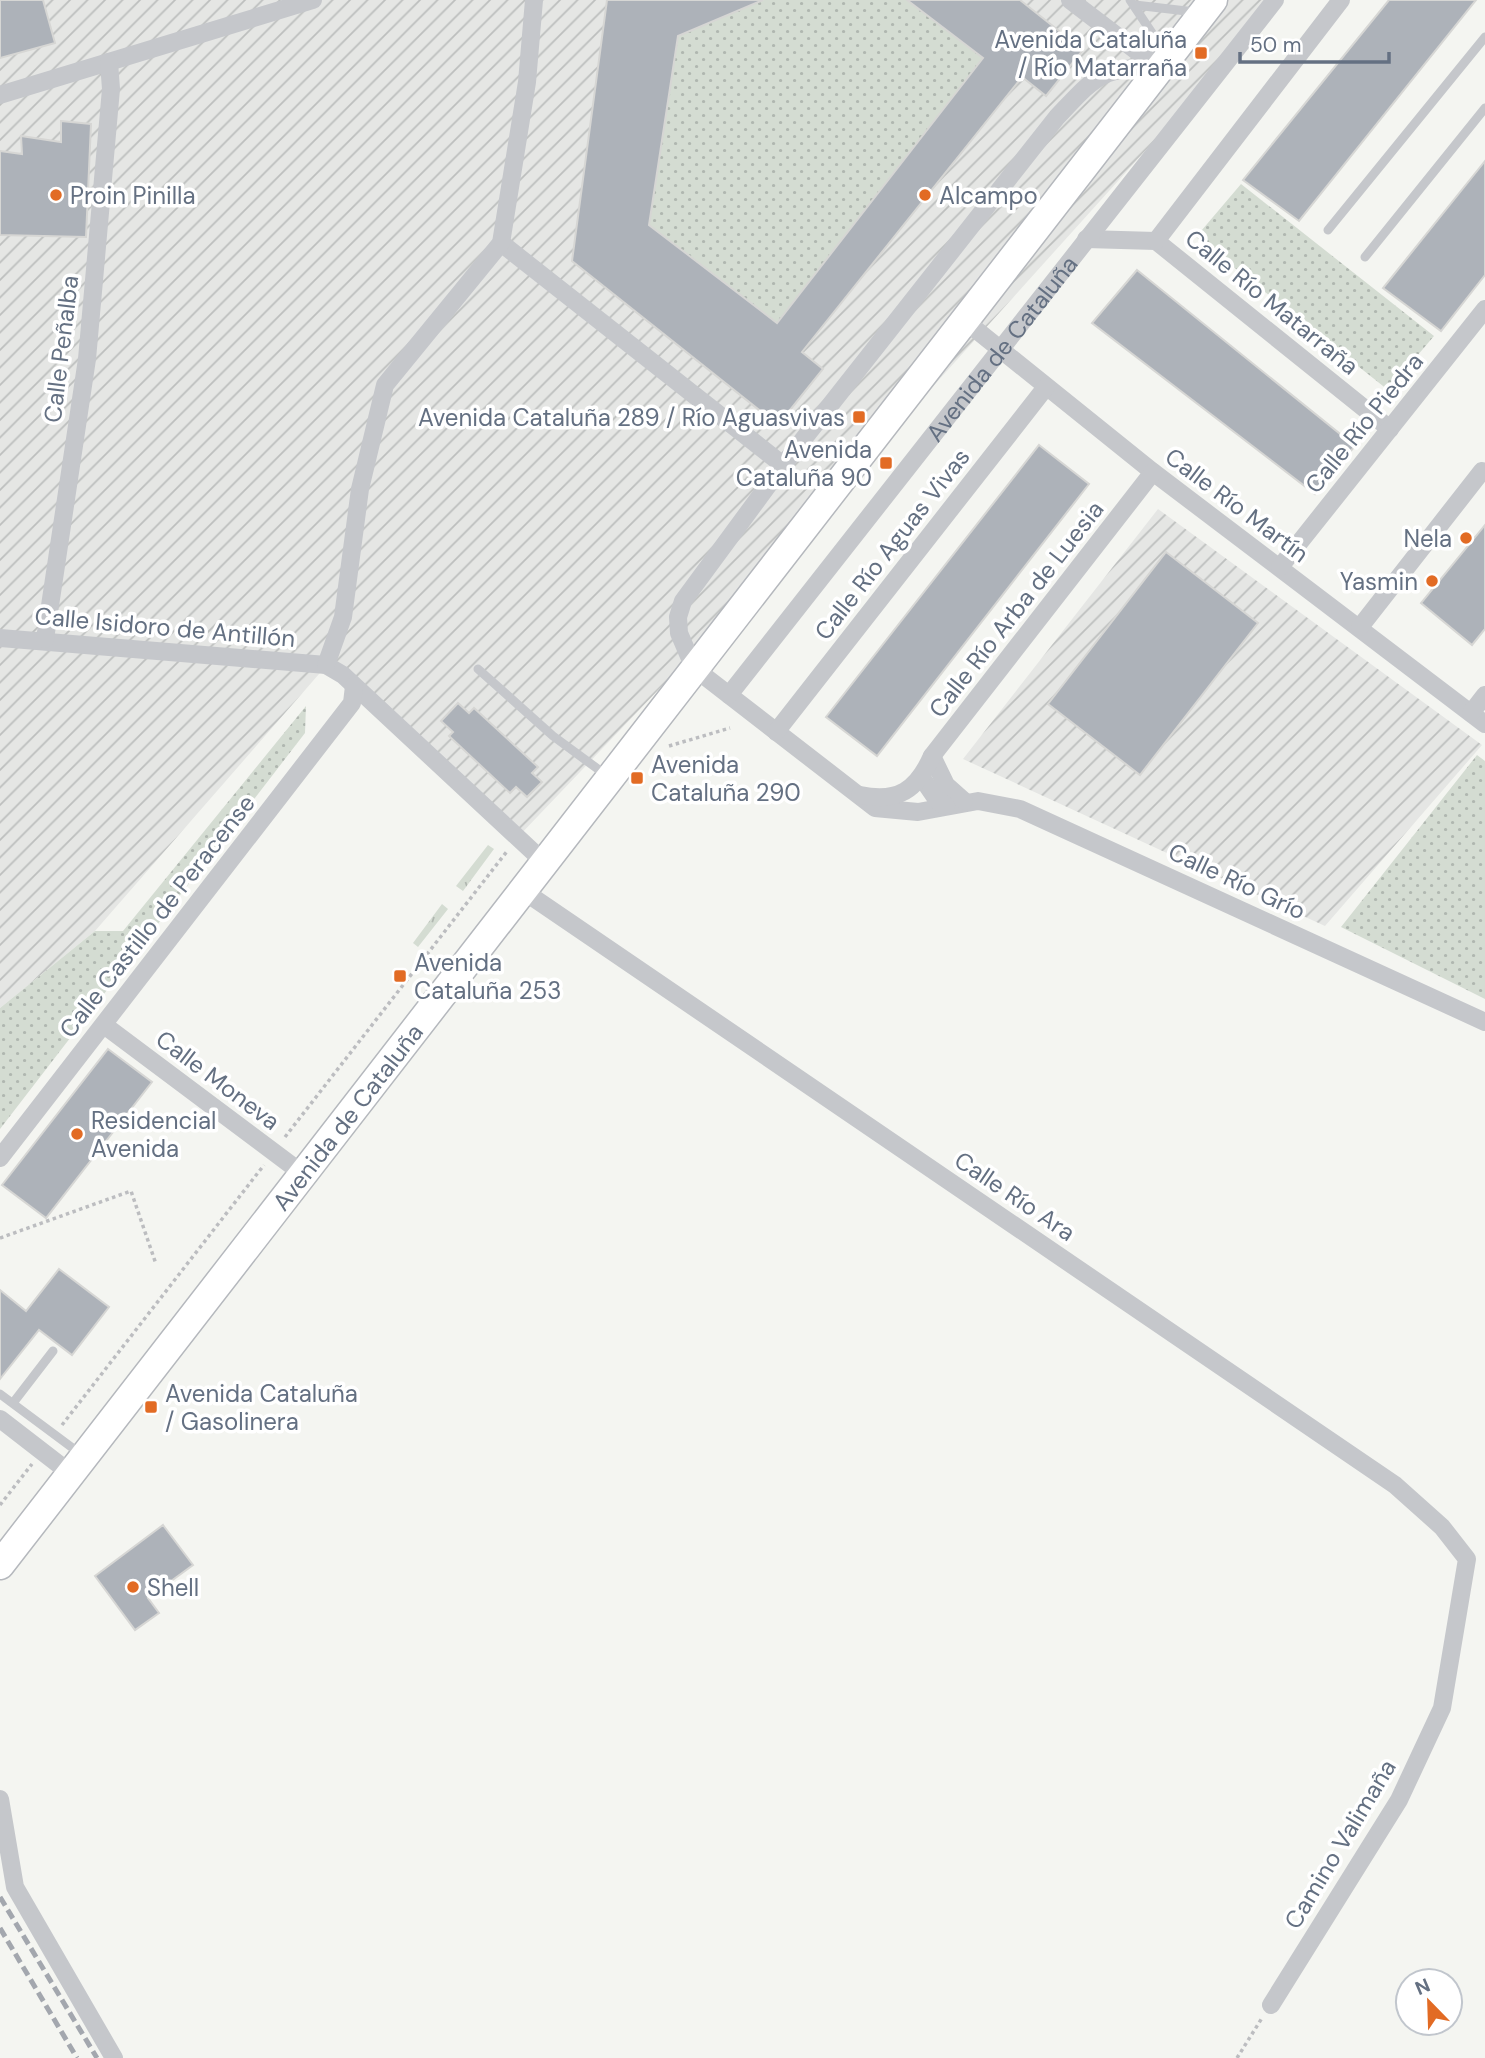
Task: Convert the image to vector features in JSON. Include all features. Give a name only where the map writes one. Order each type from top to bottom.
[{"type":"main road","name":"Avenida de Cataluña","points":[[0,1565],[1208,6]]},
{"type":"street","points":[[0,95],[313,0]]},
{"type":"street","points":[[534,0],[527,82],[501,243],[385,385],[360,489],[343,617],[326,665],[357,696],[544,862]]},
{"type":"street","points":[[1070,0],[1163,63]]},
{"type":"street","name":"Avenida de Cataluña","points":[[729,695],[1275,0]]},
{"type":"street","name":"Calle Río Matarraña","points":[[1156,240],[1341,0]]},
{"type":"street","name":"Calle Peñalba","points":[[45,639],[88,359],[111,89],[109,62]]},
{"type":"street","points":[[694,668],[679,633],[678,617],[683,601],[783,465],[1057,117],[1102,74],[1114,69],[1163,63]]},
{"type":"street","name":"Calle Río Matarraña","points":[[1086,239],[1156,240],[1390,429]]},
{"type":"street","points":[[501,243],[783,465]]},
{"type":"street","name":"Calle Río Piedra","points":[[1280,567],[1485,309]]},
{"type":"street","name":"Calle Río Martín","points":[[964,320],[1153,472],[1478,719]]},
{"type":"street","name":"Calle Río Aguas Vivas","points":[[776,732],[1046,387]]},
{"type":"street","points":[[1360,627],[1482,471]]},
{"type":"street","name":"Calle Río Arba de Luesia","points":[[922,778],[932,756],[1153,472]]},
{"type":"street","name":"Calle Isidoro de Antillón","points":[[0,638],[45,639],[326,665]]},
{"type":"street","name":"Calle Río Grío","points":[[694,668],[857,794],[883,811],[918,812],[964,801],[1006,804],[1485,1022]]},
{"type":"street","points":[[1478,719],[1485,695]]},
{"type":"street","name":"Calle Castillo de Peracense","points":[[0,1158],[357,696]]},
{"type":"street","points":[[932,756],[946,786],[964,801]]},
{"type":"street","points":[[857,794],[876,798],[894,796],[922,778],[937,800],[946,806]]},
{"type":"street","name":"Calle Río Ara","points":[[522,890],[1395,1485],[1442,1527],[1467,1559]]},
{"type":"street","name":"Calle Moneva","points":[[104,1025],[303,1174]]},
{"type":"street","points":[[0,1419],[77,1465]]},
{"type":"street","name":"Camino Valimaña","points":[[1271,2004],[1399,1800],[1442,1708],[1467,1559]]},
{"type":"street","points":[[0,1799],[15,1887],[114,2058]]},
{"type":"lane","points":[[1163,63],[1132,2],[1208,6]]},
{"type":"lane","points":[[1328,230],[1485,37]]},
{"type":"lane","points":[[1365,257],[1485,108]]},
{"type":"lane","points":[[478,669],[553,736],[609,778]]},
{"type":"lane","points":[[13,1403],[53,1351]]},
{"type":"lane","points":[[0,1394],[13,1403],[77,1465]]},
{"type":"path","points":[[669,746],[730,728]]},
{"type":"path","name":"Avenida de Cataluña","points":[[283,1140],[517,837]]},
{"type":"path","name":"Avenida de Cataluña","points":[[63,1423],[263,1167]]},
{"type":"path","points":[[0,1238],[131,1191],[156,1264]]},
{"type":"path","points":[[0,1506],[23,1476]]},
{"type":"path","points":[[1237,2058],[1271,2004]]},
{"type":"shaded area","points":[[0,0],[1281,0],[683,664],[518,837],[326,666],[95,931],[0,1008]]},
{"type":"shaded area","points":[[1158,509],[1482,745],[1325,926],[963,759]]},
{"type":"green space","points":[[764,0],[907,0],[983,58],[777,323],[649,225],[678,36]]},
{"type":"green space","points":[[1241,184],[1434,336],[1388,390],[1196,237]]},
{"type":"green space","points":[[306,706],[305,733],[0,1129],[0,1008],[95,931],[123,931]]},
{"type":"green space","points":[[1477,755],[1485,761],[1485,999],[1341,927]]},
{"type":"green space","points":[[488,845],[494,849],[463,891],[456,886]]},
{"type":"green space","points":[[442,904],[448,909],[418,947],[413,943]]},
{"type":"building","points":[[0,0],[43,0],[55,43],[0,58]]},
{"type":"building","points":[[607,0],[763,0],[678,36],[649,225],[777,323],[983,58],[907,0],[1020,0],[1083,50],[1046,96],[1022,77],[802,352],[823,369],[778,425],[572,261]]},
{"type":"building","points":[[1389,0],[1476,0],[1299,221],[1243,180]]},
{"type":"building","name":"Proin Pinilla","points":[[61,121],[91,124],[86,237],[0,235],[0,151],[22,154],[21,136],[61,142]]},
{"type":"building","points":[[1485,161],[1485,275],[1441,331],[1383,288]]},
{"type":"building","points":[[1137,270],[1355,446],[1315,494],[1092,323]]},
{"type":"building","points":[[1039,445],[1089,484],[877,756],[826,717]]},
{"type":"building","points":[[1485,525],[1485,629],[1472,645],[1421,603]]},
{"type":"building","points":[[1166,552],[1258,623],[1140,775],[1048,704]]},
{"type":"building","points":[[458,703],[469,713],[474,708],[538,767],[532,773],[542,782],[527,797],[516,787],[510,793],[449,736],[453,732],[441,721]]},
{"type":"building","name":"Residencial Avenida","points":[[108,1049],[152,1082],[46,1218],[2,1185]]},
{"type":"building","points":[[59,1269],[109,1307],[72,1355],[39,1330],[0,1379],[0,1290],[26,1311]]},
{"type":"building","name":"Shell","points":[[163,1525],[193,1565],[148,1598],[159,1613],[135,1630],[95,1576]]},
{"type":"railway","points":[[0,1897],[97,2058]]},
{"type":"railway","points":[[0,1928],[77,2058]]},
{"type":"place","name":"Avenida Cataluña / Río Matarraña","points":[[1201,53]]},
{"type":"place","name":"Proin Pinilla","points":[[56,195]]},
{"type":"place","name":"Alcampo","points":[[925,195]]},
{"type":"place","name":"Avenida Cataluña 289 / Río Aguasvivas","points":[[859,417]]},
{"type":"place","name":"Avenida Cataluña 90","points":[[886,463]]},
{"type":"place","name":"Nela","points":[[1466,538]]},
{"type":"place","name":"Yasmin","points":[[1432,581]]},
{"type":"place","name":"Avenida Cataluña 290","points":[[637,778]]},
{"type":"place","name":"Avenida Cataluña 253","points":[[400,976]]},
{"type":"place","name":"Residencial Avenida","points":[[77,1134]]},
{"type":"place","name":"Avenida Cataluña / Gasolinera","points":[[151,1407]]},
{"type":"place","name":"Shell","points":[[133,1587]]}]
